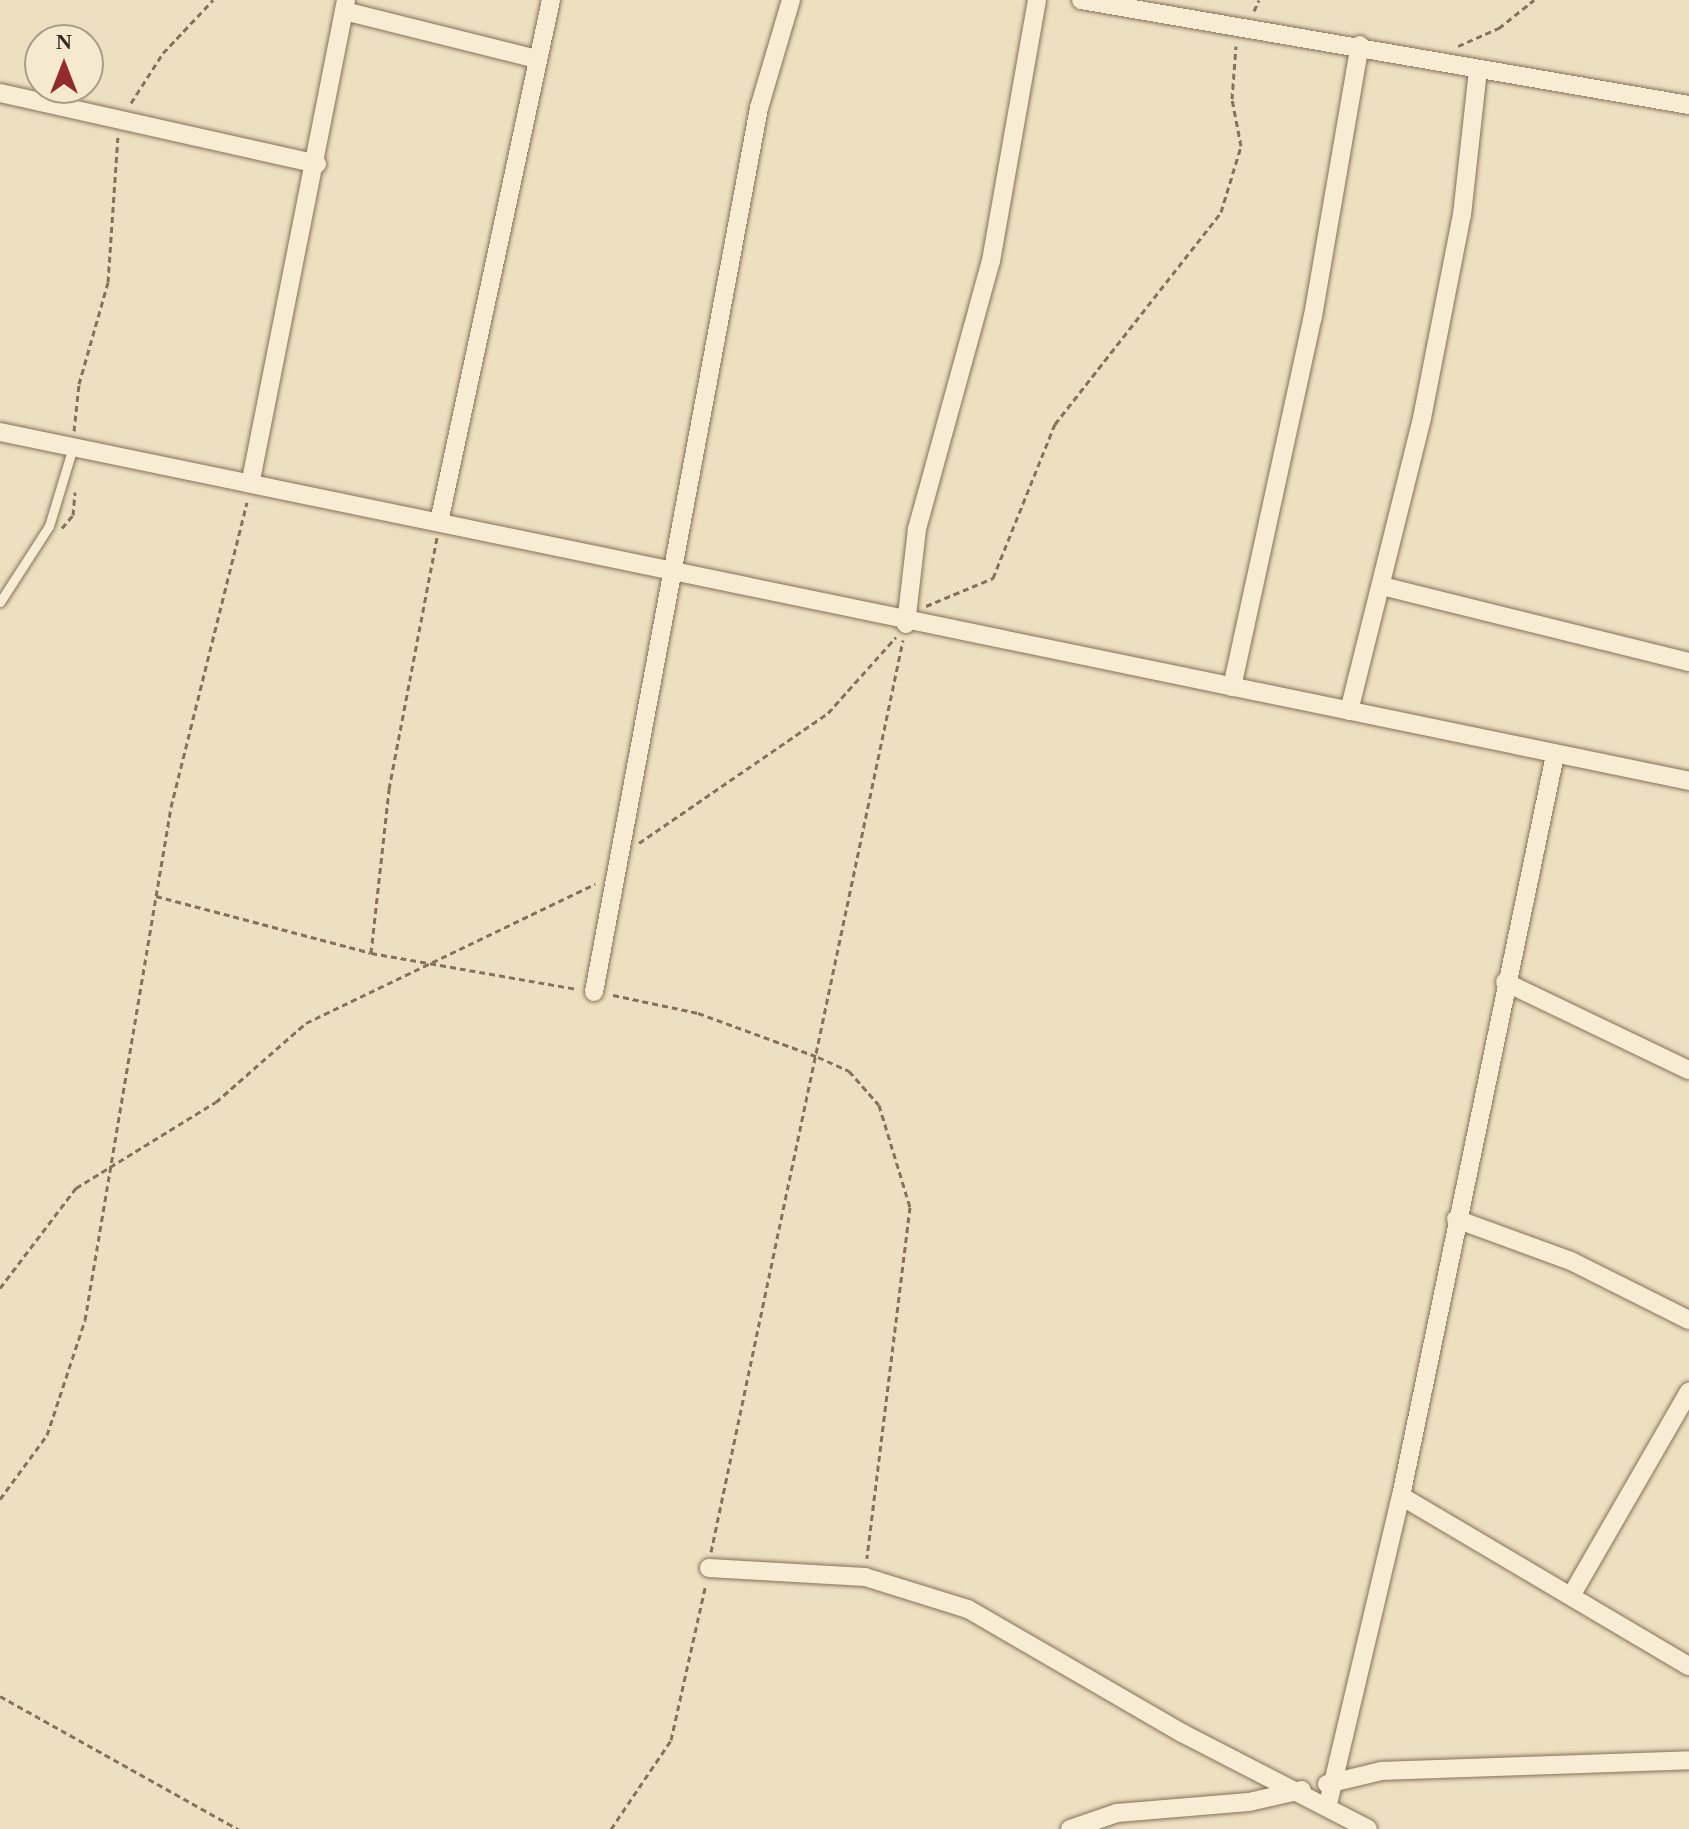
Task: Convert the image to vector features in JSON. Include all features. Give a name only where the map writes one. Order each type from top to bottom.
[{"type":"street","points":[[439,522],[551,0]]},
{"type":"street","points":[[594,992],[622,859],[759,108],[791,0]]},
{"type":"street","points":[[906,624],[917,529],[991,261],[1037,0]]},
{"type":"street","points":[[1081,0],[1242,29],[1360,45],[1478,70],[1689,105]]},
{"type":"street","points":[[251,480],[317,164],[345,6],[536,59]]},
{"type":"street","points":[[1232,687],[1313,316],[1360,45]]},
{"type":"street","points":[[1349,711],[1382,586],[1462,215],[1478,70]]},
{"type":"street","points":[[0,93],[317,164]]},
{"type":"street","points":[[0,432],[251,480],[906,624],[1689,781]]},
{"type":"street","points":[[1382,586],[1689,662]]},
{"type":"street","points":[[1328,1804],[1401,1496],[1505,982],[1555,755]]},
{"type":"street","points":[[1505,982],[1689,1070]]},
{"type":"street","points":[[1456,1219],[1571,1261],[1689,1320]]},
{"type":"street","points":[[1571,1596],[1689,1392]]},
{"type":"street","points":[[1401,1496],[1689,1666]]},
{"type":"street","points":[[709,1568],[865,1577],[968,1609],[1182,1733],[1328,1804],[1368,1829]]},
{"type":"street","points":[[1070,1829],[1117,1813],[1298,1791],[1381,1771],[1689,1760]]},
{"type":"lane","points":[[0,602],[49,526],[73,447]]},
{"type":"path","points":[[73,447],[79,384],[108,282],[111,180],[123,122],[163,53],[213,0]]},
{"type":"path","points":[[1455,48],[1499,28],[1534,0]]},
{"type":"path","points":[[0,1288],[76,1188],[115,1167],[216,1102],[306,1023],[423,964],[579,894],[622,859],[828,713],[906,624],[928,605],[993,578],[1055,424],[1221,212],[1240,155],[1232,99],[1242,29]]},
{"type":"path","points":[[0,1499],[66,1396],[115,1167],[171,807],[251,480]]},
{"type":"path","points":[[371,953],[389,789],[439,522]]},
{"type":"path","points":[[611,1829],[671,1740],[709,1568],[725,1463],[818,1057],[906,624]]},
{"type":"path","points":[[156,896],[371,953],[698,1013],[849,1071],[879,1105],[910,1207],[865,1577]]},
{"type":"path","points":[[0,1696],[238,1829]]}]
